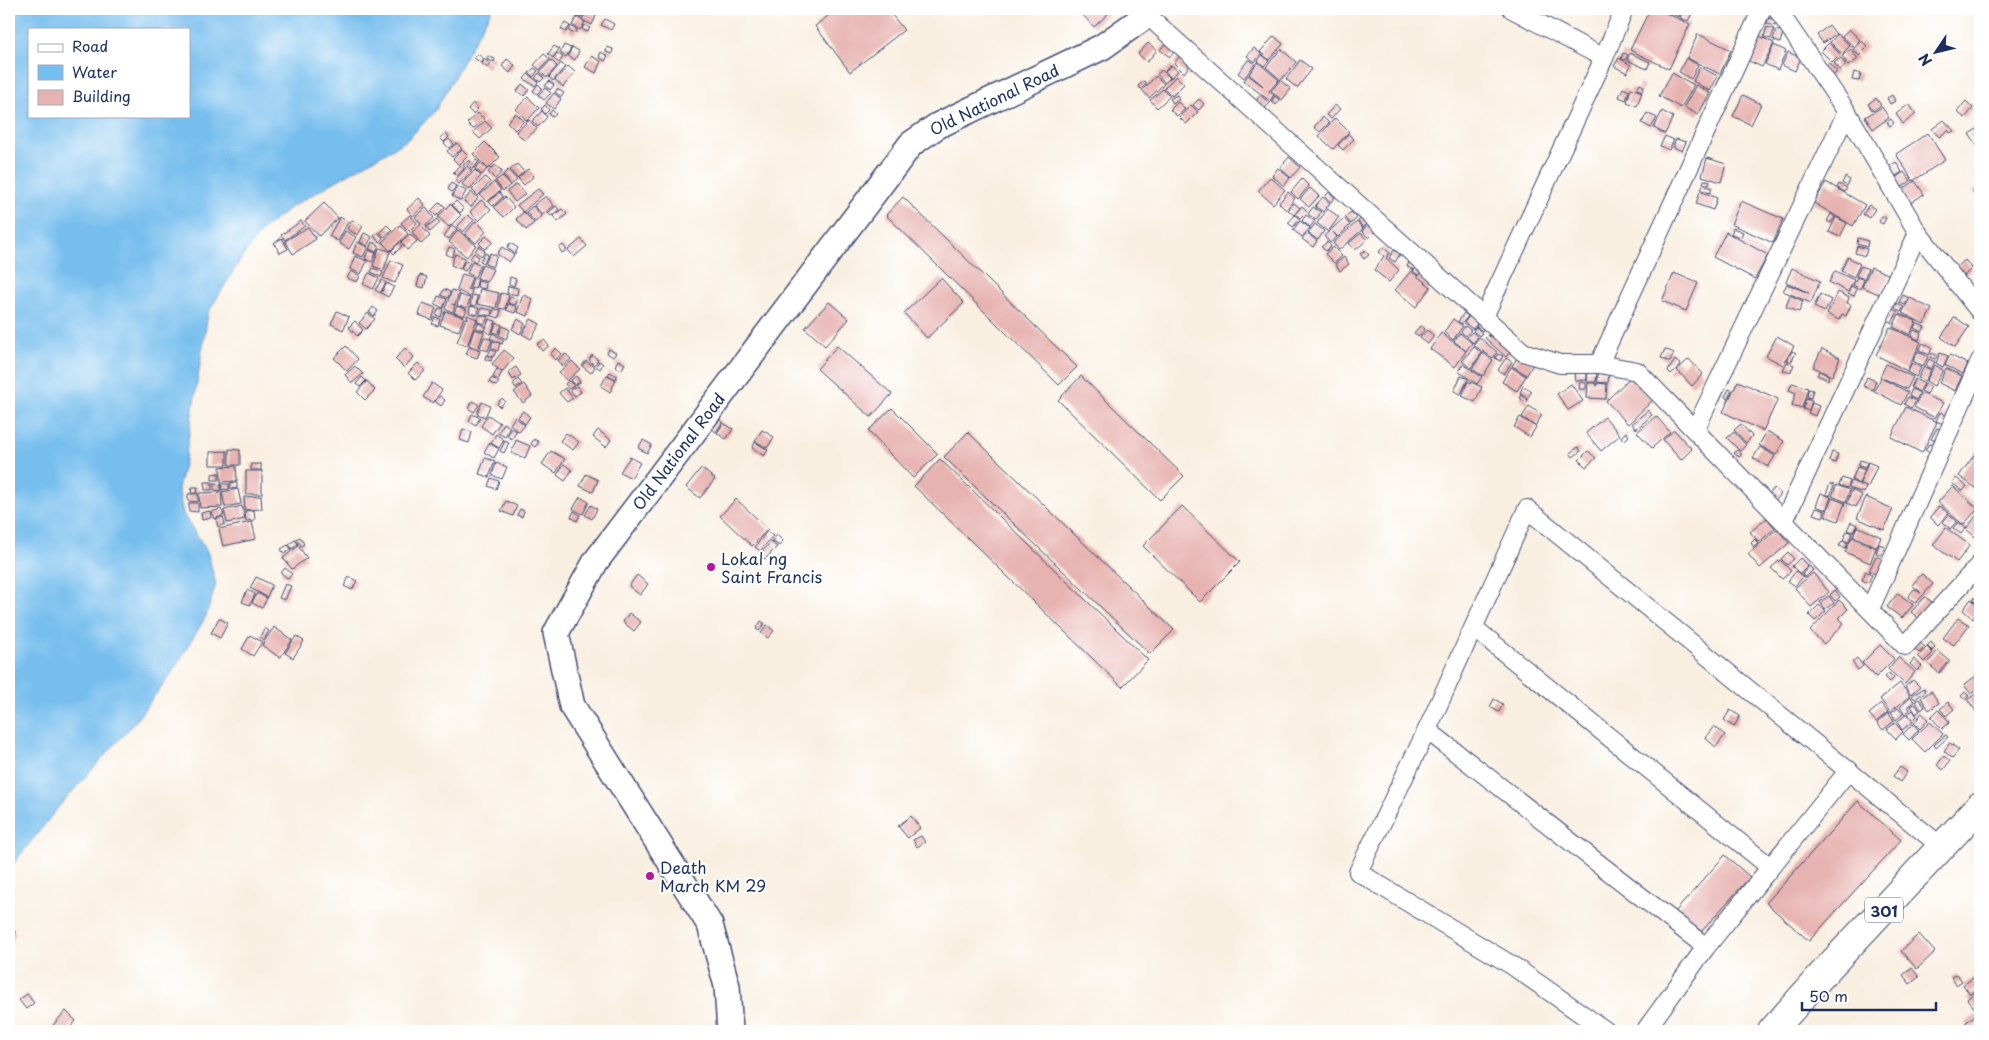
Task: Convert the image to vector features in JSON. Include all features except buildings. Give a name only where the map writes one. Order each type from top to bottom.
[{"type":"main road","name":"Old National Road","points":[[730,1031],[727,986],[710,925],[572,706],[556,633],[596,561],[911,144],[937,126],[1102,47],[1147,12]]},
{"type":"main road","name":"301","points":[[1772,1031],[1828,968],[1943,848],[1980,806]]},
{"type":"street","points":[[1512,9],[1604,58]]},
{"type":"street","points":[[1484,318],[1604,58],[1624,9]]},
{"type":"street","points":[[1599,364],[1762,9]]},
{"type":"street","points":[[1778,9],[1847,112],[1918,233],[1980,312]]},
{"type":"street","points":[[1147,12],[1523,352],[1560,364],[1599,364],[1638,371],[1905,646],[1980,564]]},
{"type":"street","points":[[1695,430],[1847,112]]},
{"type":"street","points":[[1784,521],[1918,233]]},
{"type":"street","points":[[1870,609],[1980,361]]},
{"type":"street","points":[[1606,1031],[1513,966],[1358,872],[1427,730],[1526,509],[1943,848]]},
{"type":"street","points":[[1474,628],[1770,867]]},
{"type":"street","points":[[1427,730],[1706,947]]},
{"type":"street","points":[[1645,1031],[1706,947],[1849,770]]},
{"type":"water","points":[[9,9],[492,9],[435,111],[407,140],[291,207],[261,231],[239,262],[208,313],[185,460],[178,488],[183,514],[207,551],[216,584],[206,616],[174,670],[134,723],[61,804],[9,869]]},
{"type":"place","name":"Lokal ng Saint Francis","points":[[711,567]]},
{"type":"place","name":"Death March KM 29","points":[[650,876]]}]
